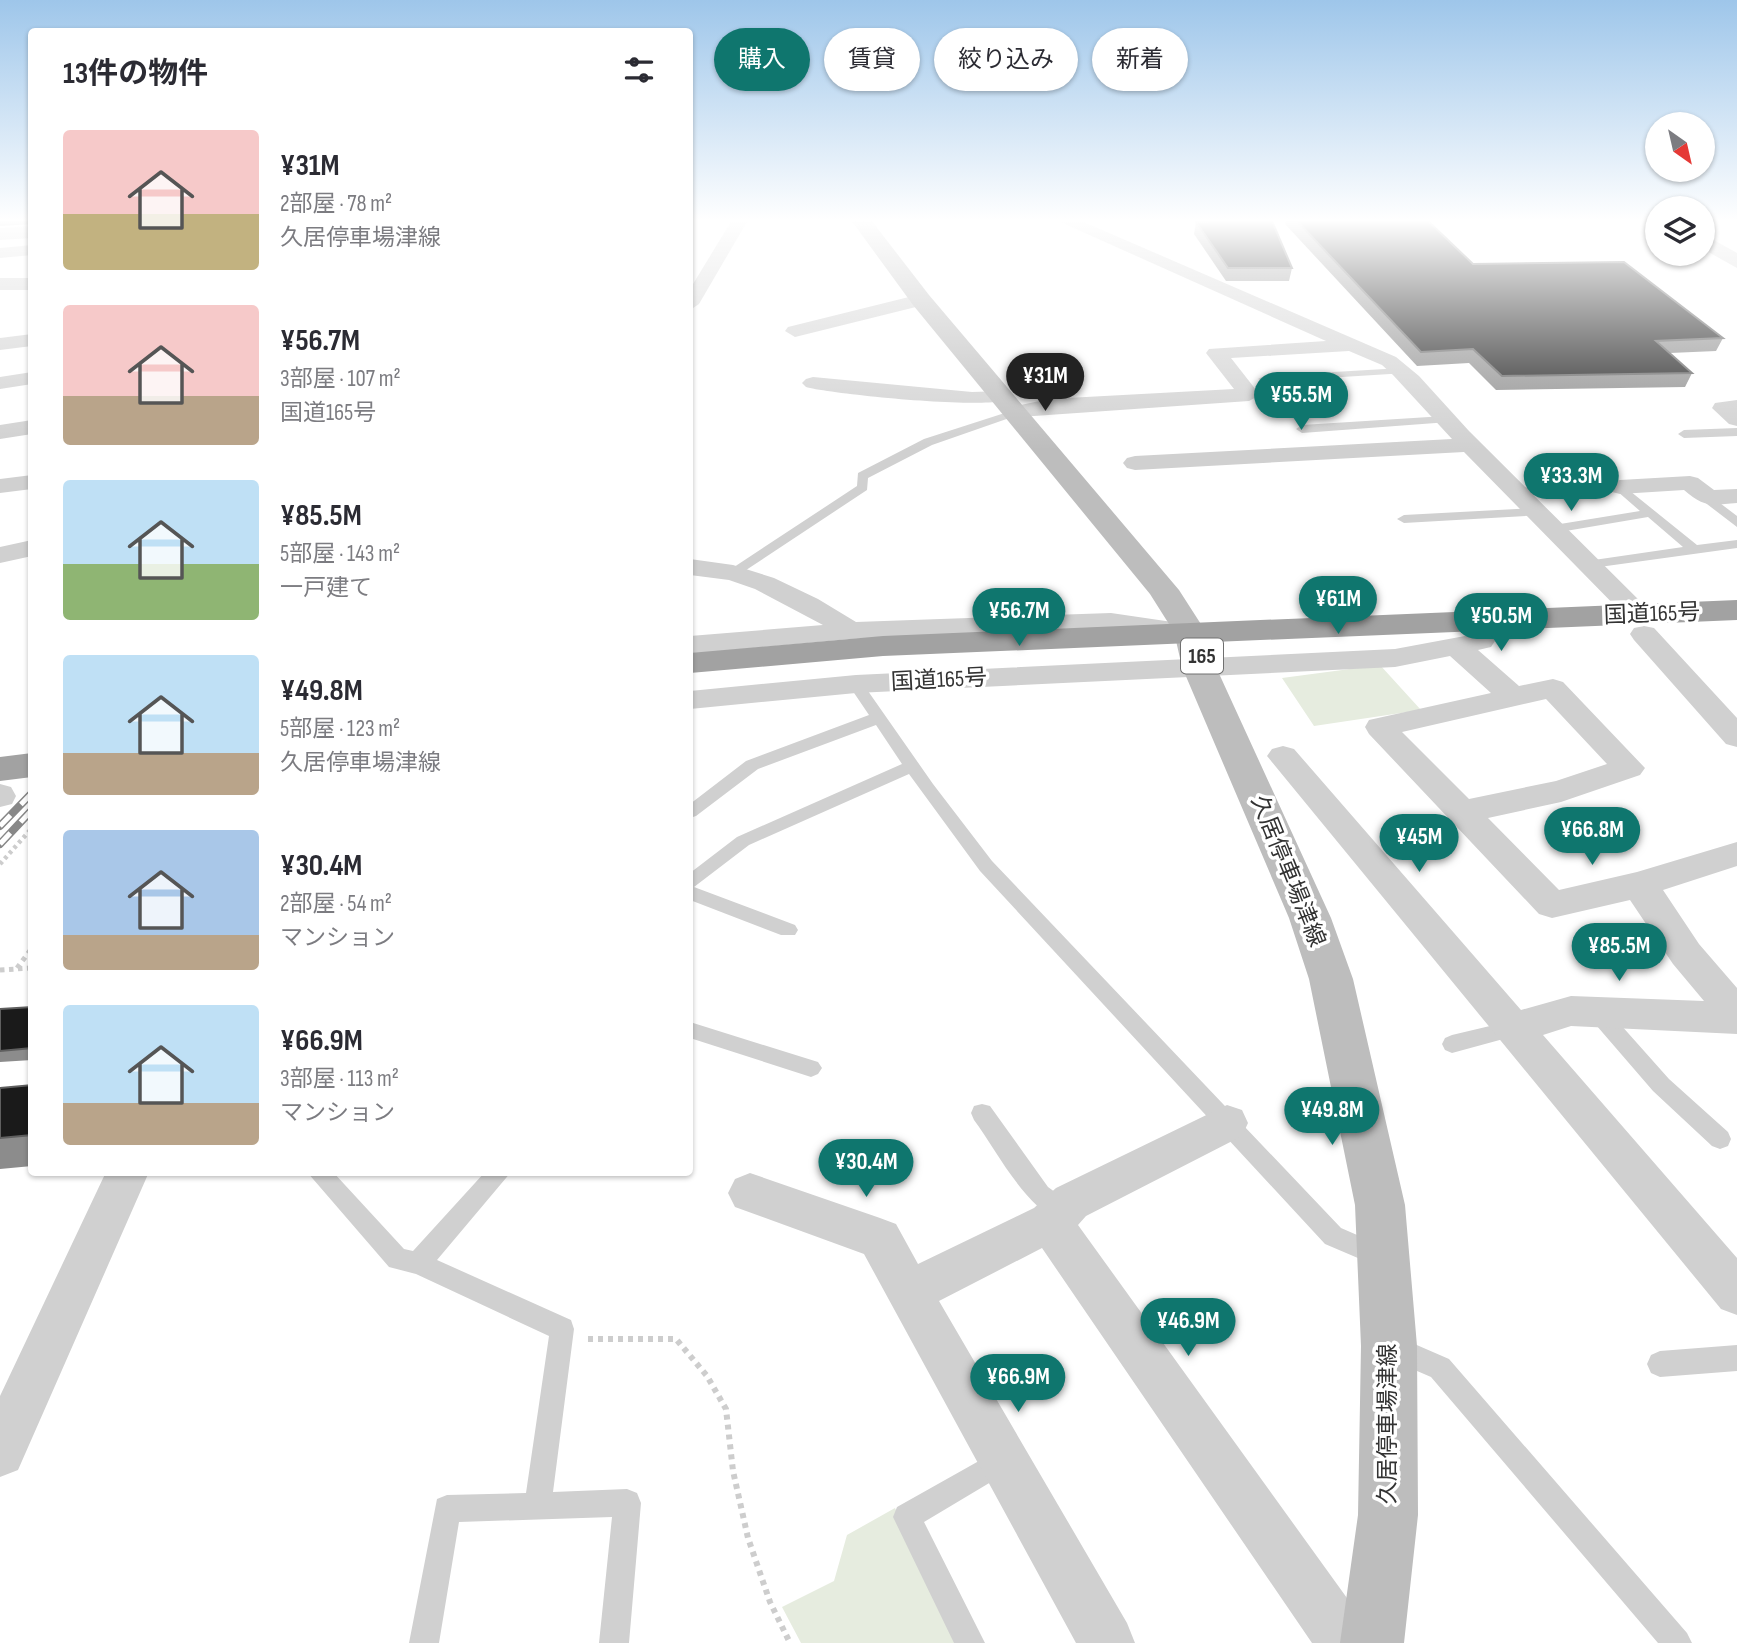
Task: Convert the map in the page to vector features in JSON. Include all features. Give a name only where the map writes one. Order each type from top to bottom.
[{"type":"highway","name":"国道165号","points":[[693,663],[883,646],[1196,652],[1469,644],[1737,610]]},
{"type":"highway","name":"国道165号","points":[[693,684],[785,675],[1641,624],[1737,630]]},
{"type":"highway","points":[[0,745],[28,742]]},
{"type":"highway","points":[[0,769],[28,766]]},
{"type":"main road","name":"久居停車場津線","points":[[919,297],[1163,590],[1196,652],[1310,918],[1331,979],[1350,1055],[1380,1205],[1385,1259],[1389,1346],[1388,1515],[1372,1643]]},
{"type":"street","points":[[1241,297],[1351,344],[1402,371],[1445,420],[1592,564],[1737,737]]},
{"type":"street","points":[[795,331],[921,300]]},
{"type":"street","points":[[0,344],[28,340]]},
{"type":"street","points":[[813,383],[972,398],[1009,405],[1049,406],[1249,395],[1216,352],[1351,344]]},
{"type":"street","points":[[0,383],[28,379]]},
{"type":"street","points":[[1737,407],[1723,408],[1737,419]]},
{"type":"street","points":[[0,423],[28,419]]},
{"type":"street","points":[[0,432],[28,428]]},
{"type":"street","points":[[1135,463],[1469,444]]},
{"type":"street","points":[[0,486],[28,482]]},
{"type":"street","points":[[1620,487],[1690,482],[1708,498],[1737,496]]},
{"type":"street","points":[[0,555],[28,549]]},
{"type":"street","points":[[693,567],[732,573],[797,597],[850,631]]},
{"type":"street","name":"国道165号","points":[[693,645],[850,631],[1111,621],[1196,652]]},
{"type":"street","points":[[1469,644],[1513,696]]},
{"type":"street","name":"国道165号","points":[[693,700],[1196,652]]},
{"type":"street","points":[[1464,812],[1561,791],[1629,768],[1553,688],[1380,727],[1552,905],[1638,885],[1737,854]]},
{"type":"street","points":[[1283,756],[1511,1029],[1737,1293]]},
{"type":"street","points":[[1638,885],[1659,907],[1679,946],[1724,996],[1737,1018]]},
{"type":"street","points":[[1511,1029],[1571,1011],[1737,1018]]},
{"type":"street","points":[[909,1292],[1056,1216],[1070,1202],[1227,1122]]},
{"type":"street","points":[[0,1450],[126,1176]]},
{"type":"street","points":[[750,1193],[880,1239],[1107,1643]]},
{"type":"street","points":[[1056,1216],[1345,1643]]},
{"type":"lane","points":[[1264,379],[1402,371]]},
{"type":"lane","points":[[732,573],[863,487],[862,476],[1009,405]]},
{"type":"lane","points":[[1302,429],[1445,420]]},
{"type":"lane","points":[[1384,424],[1404,448]]},
{"type":"lane","points":[[1319,428],[1338,452]]},
{"type":"lane","points":[[1684,434],[1737,432]]},
{"type":"lane","points":[[1516,492],[1620,487],[1694,550]]},
{"type":"lane","points":[[1708,498],[1737,523]]},
{"type":"lane","points":[[1404,519],[1545,520],[1650,513]]},
{"type":"lane","points":[[1592,564],[1737,544]]},
{"type":"lane","points":[[856,684],[986,866],[1333,1236],[1385,1259]]},
{"type":"lane","points":[[693,810],[752,765],[878,718]]},
{"type":"lane","points":[[693,881],[743,841],[912,766]]},
{"type":"lane","points":[[693,894],[788,930]]},
{"type":"lane","points":[[1598,1012],[1661,1085],[1720,1139]]},
{"type":"lane","points":[[1452,1044],[1511,1029]]},
{"type":"lane","points":[[693,1031],[811,1068]]},
{"type":"lane","points":[[982,1113],[1056,1216]]},
{"type":"lane","points":[[322,1176],[397,1259],[418,1263],[562,1329],[538,1505]]},
{"type":"lane","points":[[418,1263],[496,1176]]},
{"type":"lane","points":[[1389,1346],[1440,1368],[1677,1643]]},
{"type":"lane","points":[[1660,1364],[1737,1358]]},
{"type":"lane","points":[[970,1643],[907,1517],[1004,1460]]},
{"type":"lane","points":[[424,1643],[447,1509],[627,1503],[614,1643]]},
{"type":"path","points":[[0,864],[28,832]]},
{"type":"path","points":[[17,969],[28,954]]},
{"type":"path","points":[[0,970],[28,968]]},
{"type":"path","points":[[560,1339],[676,1339],[696,1358],[729,1416],[733,1469],[749,1541],[774,1614],[790,1643]]},
{"type":"shaded area","points":[[1380,665],[1421,710],[1314,726],[1282,678]]},
{"type":"shaded area","points":[[895,1508],[958,1643],[801,1643],[782,1607],[834,1581],[847,1535]]},
{"type":"building","points":[[1369,297],[1669,297],[1723,338],[1656,341],[1692,373],[1502,376],[1473,349],[1421,352]]},
{"type":"building","points":[[28,1007],[28,1048],[0,1051],[0,1009]]},
{"type":"building","points":[[28,1085],[28,1135],[0,1138],[0,1088]]},
{"type":"railway","points":[[0,826],[28,797]]},
{"type":"railway","points":[[0,844],[28,814]]}]
